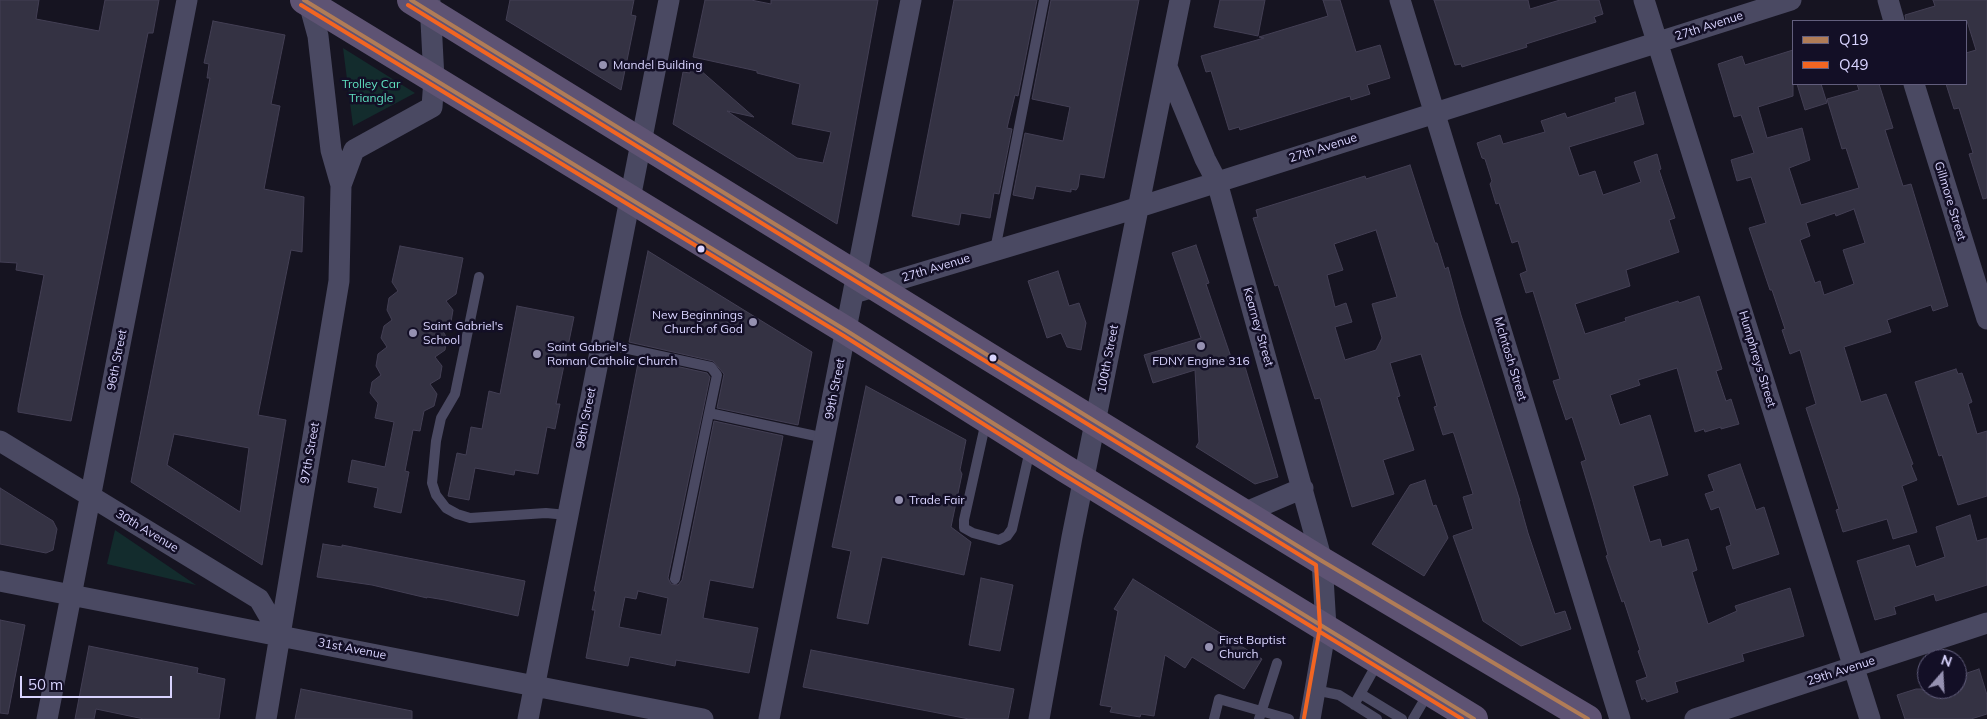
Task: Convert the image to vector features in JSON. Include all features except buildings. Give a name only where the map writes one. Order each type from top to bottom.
[{"type":"main road","points":[[307,2],[847,331],[986,420],[1474,719]]},
{"type":"main road","points":[[424,5],[862,285],[1095,422],[1322,561],[1588,719]]},
{"type":"street","name":"96th Street","points":[[47,719],[187,0]]},
{"type":"street","name":"98th Street","points":[[528,719],[668,0]]},
{"type":"street","name":"99th Street","points":[[769,719],[847,331],[862,285],[911,0]]},
{"type":"street","name":"100th Street","points":[[1039,719],[1095,422],[1180,0]]},
{"type":"street","name":"McIntosh Street","points":[[1400,0],[1620,719]]},
{"type":"street","name":"Humphreys Street","points":[[1644,0],[1870,719]]},
{"type":"street","name":"27th Avenue","points":[[862,285],[995,250],[1139,207],[1658,42],[1768,4],[1791,0]]},
{"type":"street","points":[[1888,0],[1894,20]]},
{"type":"street","name":"97th Street","points":[[266,719],[339,281],[341,185],[331,150],[318,36],[307,2]]},
{"type":"street","name":"97th Street","points":[[341,185],[354,150],[432,108],[434,79],[424,5]]},
{"type":"street","name":"Kearney Street","points":[[1167,67],[1205,159],[1217,182],[1322,561],[1326,628],[1310,719]]},
{"type":"street","name":"Gillmore Street","points":[[1914,85],[1987,319]]},
{"type":"street","name":"30th Avenue","points":[[0,441],[259,599],[280,635]]},
{"type":"street","points":[[1244,513],[1303,488]]},
{"type":"street","name":"31st Avenue","points":[[0,581],[703,719]]},
{"type":"street","name":"29th Avenue","points":[[1695,719],[1987,623]]},
{"type":"lane","points":[[995,250],[1044,0]]},
{"type":"lane","points":[[479,277],[455,394],[441,418],[436,441],[432,483],[436,495],[446,508],[470,518],[546,513],[567,515]]},
{"type":"lane","points":[[601,343],[711,367],[717,375],[675,579]]},
{"type":"lane","points":[[709,413],[825,438]]},
{"type":"lane","points":[[986,420],[964,520],[964,528],[972,533],[999,540],[1007,536],[1012,529],[1031,447]]},
{"type":"lane","points":[[1354,705],[1379,661]]},
{"type":"lane","points":[[1260,715],[1277,664]]},
{"type":"lane","points":[[1315,690],[1339,696],[1377,719]]},
{"type":"lane","points":[[1412,719],[1429,692]]},
{"type":"lane","points":[[1361,694],[1402,719]]},
{"type":"lane","points":[[1214,719],[1219,699],[1260,715],[1289,719]]},
{"type":"green space","name":"Trolley Car Triangle","points":[[343,48],[415,93],[353,126]]},
{"type":"green space","points":[[115,530],[196,585],[107,564]]},
{"type":"transit line","name":"Q19","points":[[304,0],[847,331],[1064,468],[1474,719]]},
{"type":"transit line","name":"Q19","points":[[411,0],[1322,561],[1588,719]]},
{"type":"transit line","name":"Q49","points":[[301,5],[844,336],[1061,473],[1462,719]]},
{"type":"transit line","name":"Q49","points":[[408,5],[1316,565],[1320,627],[1304,718]]},
{"type":"place","name":"Mandel Building","points":[[603,65]]},
{"type":"place","name":"New Beginnings Church of God","points":[[753,322]]},
{"type":"place","name":"Saint Gabriel's School","points":[[413,333]]},
{"type":"place","name":"FDNY Engine 316","points":[[1201,346]]},
{"type":"place","name":"Saint Gabriel's Roman Catholic Church","points":[[537,354]]},
{"type":"place","name":"Trade Fair","points":[[899,500]]},
{"type":"place","name":"First Baptist Church","points":[[1209,647]]}]
